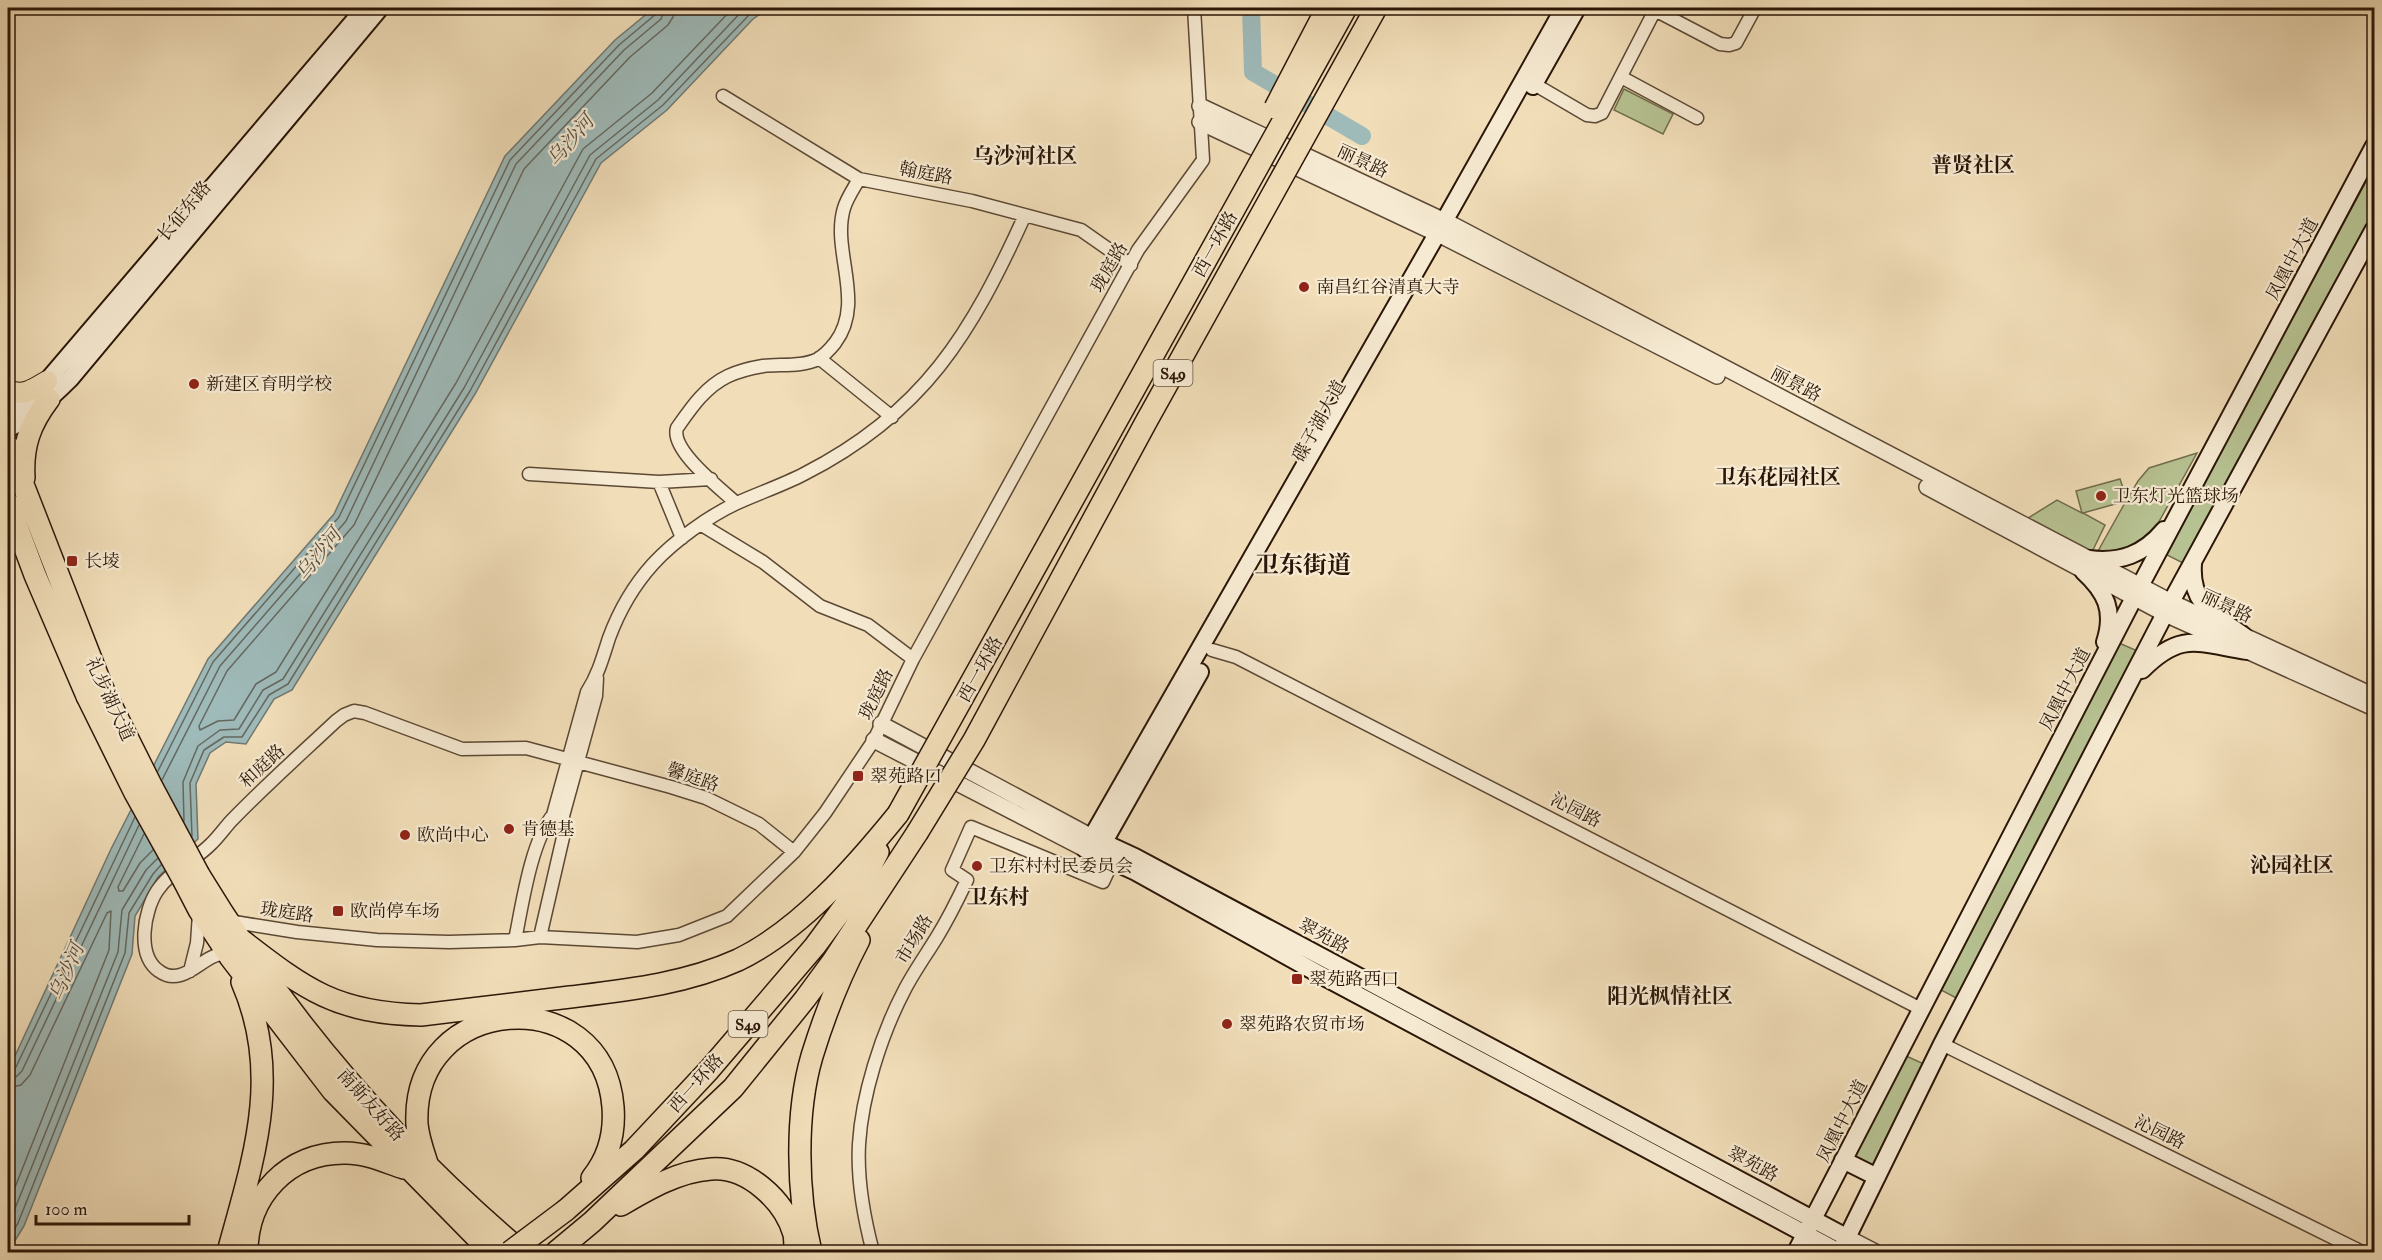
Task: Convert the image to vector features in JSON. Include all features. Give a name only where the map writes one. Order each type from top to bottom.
[{"type":"highway","points":[[1186,297],[1222,208],[1327,8]]},
{"type":"highway","name":"西一环路","points":[[510,1252],[566,1210],[642,1142],[709,1070],[815,946],[863,881],[898,814],[1346,8]]},
{"type":"highway","name":"西一环路","points":[[556,1252],[592,1222],[733,1088],[826,971],[917,833],[974,740],[1146,422],[1376,8]]},
{"type":"highway","points":[[25,490],[23,459],[25,443],[48,390]]},
{"type":"highway","name":"礼步湖大道","points":[[8,446],[95,691]]},
{"type":"highway","name":"礼步湖大道","points":[[8,505],[35,575],[95,691],[152,787],[191,878],[199,910],[235,948]]},
{"type":"highway","points":[[235,948],[321,996],[347,1006],[398,1015],[432,1014],[670,982],[704,974],[740,959],[780,932],[805,913],[857,865],[898,814]]},
{"type":"highway","points":[[811,1252],[806,1232],[801,1170],[802,1113],[812,1057],[853,953],[917,833]]},
{"type":"highway","name":"礼步湖大道","points":[[191,878],[227,921],[235,948]]},
{"type":"highway","points":[[228,1252],[259,1136],[263,1088],[258,1037],[235,948]]},
{"type":"highway","name":"南斯友好路","points":[[235,948],[300,1021],[418,1167],[491,1252]]},
{"type":"highway","points":[[248,1252],[247,1235],[254,1211],[266,1190],[280,1176],[310,1158],[348,1153],[418,1167],[418,1104],[421,1087],[430,1067],[442,1050],[459,1035],[476,1025],[494,1019],[535,1019],[555,1025],[576,1035],[601,1063],[612,1096],[613,1133],[608,1152],[597,1172],[566,1210]]},
{"type":"highway","name":"南斯友好路","points":[[418,1167],[522,1252]]},
{"type":"highway","points":[[592,1222],[660,1184],[688,1173],[713,1168],[739,1173],[767,1191],[783,1211],[794,1234],[795,1252]]},
{"type":"main road","name":"长征东路","points":[[8,429],[23,420],[365,8]]},
{"type":"main road","name":"长征东路","points":[[8,414],[70,379],[380,8]]},
{"type":"main road","name":"碟子湖大道","points":[[1095,846],[1212,650],[1445,230],[1564,8]]},
{"type":"main road","name":"碟子湖大道","points":[[1095,846],[1445,230],[1534,84],[1577,8]]},
{"type":"main road","name":"凤凰中大道","points":[[1796,1252],[2137,592],[2374,146]]},
{"type":"main road","points":[[1843,1248],[1942,1044],[2168,608],[2374,229]]},
{"type":"main road","points":[[8,390],[19,393],[48,390]]},
{"type":"main road","points":[[2092,680],[2109,629],[2109,615],[2105,598],[2086,565],[2127,558],[2140,552],[2160,535],[2182,508]]},
{"type":"main road","points":[[2193,562],[2192,580],[2200,601],[2246,643]]},
{"type":"main road","points":[[2130,681],[2155,657],[2181,643],[2246,643]]},
{"type":"main road","name":"翠苑路","points":[[1095,846],[1810,1226],[1843,1248]]},
{"type":"main road","points":[[1844,1160],[1877,1177]]},
{"type":"street","name":"珑庭路","points":[[227,921],[297,933],[377,940],[449,942],[540,937],[637,942],[679,935],[727,916],[794,852],[825,813],[874,740],[913,659],[1131,265],[1203,160],[1194,8]]},
{"type":"street","points":[[1534,84],[1587,115],[1595,117],[1602,113],[1653,9],[1720,45],[1729,45],[1736,43],[1755,8]]},
{"type":"street","points":[[1621,77],[1697,118]]},
{"type":"street","name":"翰庭路","points":[[723,96],[859,179],[972,201],[1081,230],[1131,265]]},
{"type":"street","name":"丽景路","points":[[1200,106],[1445,230],[1780,408],[2168,608],[2374,696]]},
{"type":"street","name":"丽景路","points":[[1200,122],[1445,230]]},
{"type":"street","points":[[736,503],[686,455],[676,440],[677,428],[700,398],[714,385],[740,371],[762,366],[803,363],[819,358],[836,342],[843,323],[849,284],[842,247],[844,208],[859,179]]},
{"type":"street","points":[[540,937],[564,833],[563,816],[587,692],[597,676],[610,636],[628,597],[653,564],[682,538],[736,503],[796,479],[835,458],[875,432],[892,417],[927,382],[957,346],[983,303],[1025,215]]},
{"type":"street","points":[[819,358],[892,417]]},
{"type":"street","points":[[529,474],[659,482],[711,479]]},
{"type":"street","points":[[659,482],[682,538]]},
{"type":"street","points":[[702,525],[763,562],[820,606],[868,625],[913,659]]},
{"type":"street","name":"丽景路","points":[[2246,643],[2374,708]]},
{"type":"street","name":"沁园路","points":[[1212,650],[1236,657],[1921,1009]]},
{"type":"street","name":"和庭路","points":[[235,948],[219,954],[190,971],[174,976],[165,975],[157,970],[148,958],[145,923],[154,896],[165,880],[211,844],[254,798],[344,715],[354,711],[365,713],[462,749],[526,748],[573,760]]},
{"type":"street","name":"翠苑路","points":[[881,724],[1067,825],[1095,846]]},
{"type":"street","name":"翠苑路","points":[[874,740],[1095,846]]},
{"type":"street","points":[[515,940],[524,896],[544,827],[553,815],[573,760]]},
{"type":"street","name":"馨庭路","points":[[573,760],[706,798],[759,824],[794,852]]},
{"type":"street","name":"市场路","points":[[873,1252],[867,1230],[859,1177],[859,1143],[868,1087],[886,1030],[904,991],[939,934],[968,880],[952,870],[971,827],[1103,882],[1109,869],[1095,846]]},
{"type":"street","points":[[190,971],[197,943],[199,910]]},
{"type":"street","name":"沁园路","points":[[1942,1044],[2362,1252]]},
{"type":"street","name":"翠苑路","points":[[1843,1248],[1875,1252]]},
{"type":"green space","points":[[1624,89],[1673,114],[1663,134],[1614,110]]},
{"type":"green space","points":[[2374,167],[2374,217],[2185,564],[2165,554]]},
{"type":"green space","points":[[2197,453],[2156,527],[2149,535],[2122,553],[2098,551],[2126,501],[2083,513],[2105,525],[2091,554],[2025,520],[2057,500],[2082,513],[2076,491],[2120,479],[2127,500],[2149,468]]},
{"type":"green space","points":[[2119,643],[2140,652],[1962,1001],[1941,990]]},
{"type":"green space","points":[[1904,1055],[1924,1064],[1874,1168],[1854,1158]]},
{"type":"water","name":"乌沙河","points":[[654,8],[769,8],[753,19],[667,110],[601,163],[475,394],[292,690],[274,699],[246,744],[226,742],[210,753],[196,784],[198,839],[158,877],[135,916],[132,954],[24,1226],[8,1252],[8,1071],[111,849],[208,659],[334,514],[505,156],[615,40]]},
{"type":"waterway","points":[[1251,8],[1253,72],[1362,136]]},
{"type":"place","name":"南昌红谷清真大寺","points":[[1304,287]]},
{"type":"place","name":"新建区育明学校","points":[[194,384]]},
{"type":"place","name":"卫东灯光篮球场","points":[[2101,496]]},
{"type":"place","name":"长堎","points":[[72,561]]},
{"type":"place","name":"翠苑路口","points":[[858,776]]},
{"type":"place","name":"肯德基","points":[[509,829]]},
{"type":"place","name":"欧尚中心","points":[[405,835]]},
{"type":"place","name":"卫东村村民委员会","points":[[977,866]]},
{"type":"place","name":"欧尚停车场","points":[[338,911]]},
{"type":"place","name":"翠苑路西口","points":[[1297,979]]},
{"type":"place","name":"翠苑路农贸市场","points":[[1227,1024]]},
{"type":"district","name":"乌沙河社区","points":[[1025,156]]},
{"type":"district","name":"普贤社区","points":[[1973,165]]},
{"type":"district","name":"卫东花园社区","points":[[1778,477]]},
{"type":"district","name":"卫东街道","points":[[1303,565]]},
{"type":"district","name":"沁园社区","points":[[2292,865]]},
{"type":"district","name":"卫东村","points":[[998,897]]},
{"type":"district","name":"阳光枫情社区","points":[[1670,996]]}]
